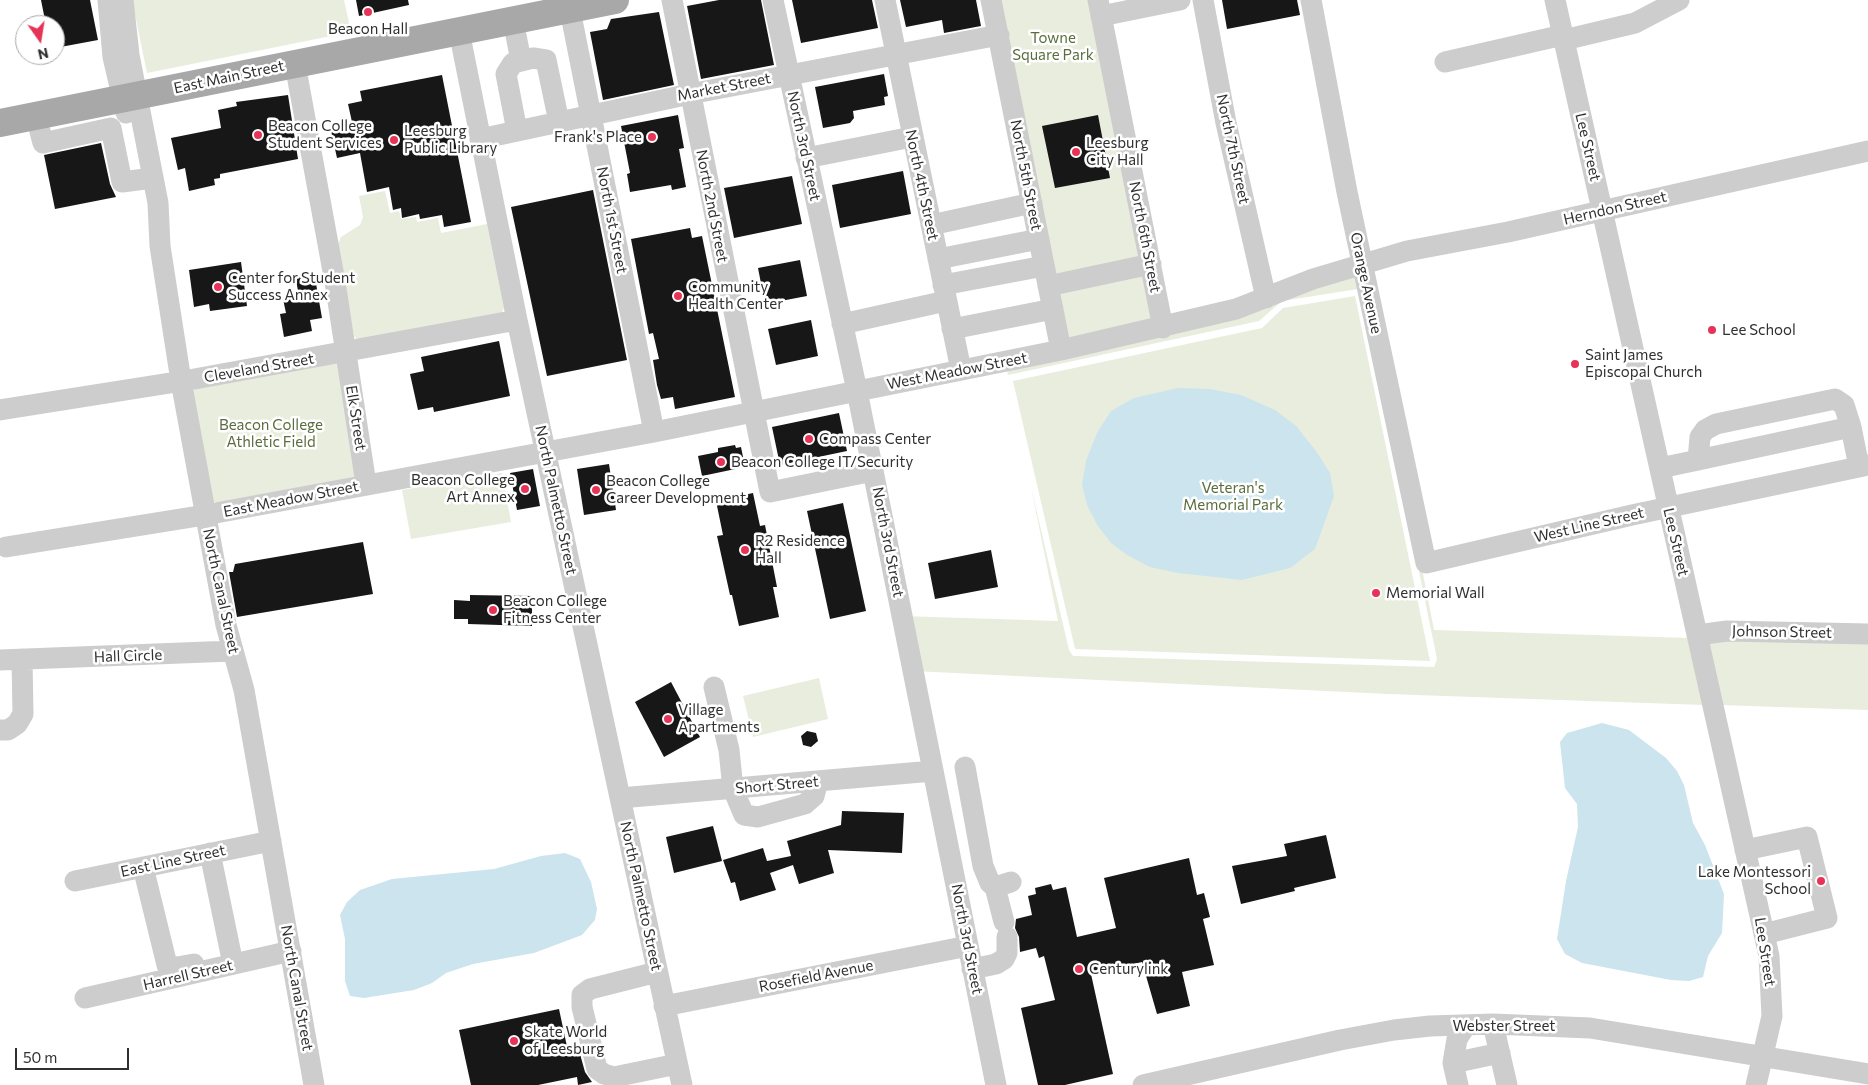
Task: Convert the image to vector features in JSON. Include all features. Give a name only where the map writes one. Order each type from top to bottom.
[{"type":"main road","name":"East Main Street","points":[[0,123],[513,20],[569,5],[615,0]]},
{"type":"street","points":[[108,0],[113,57],[130,97]]},
{"type":"street","points":[[123,0],[129,56],[130,97],[146,179],[158,203],[160,246],[175,382]]},
{"type":"street","name":"North 2nd Street","points":[[672,0],[752,412],[770,492],[874,470]]},
{"type":"street","name":"North 3rd Street","points":[[773,0],[874,470],[996,1085]]},
{"type":"street","name":"North 4th Street","points":[[885,0],[961,370]]},
{"type":"street","name":"North 5th Street","points":[[991,0],[1061,350]]},
{"type":"street","points":[[1100,8],[1180,0]]},
{"type":"street","name":"North 7th Street","points":[[1203,0],[1226,123],[1266,298]]},
{"type":"street","name":"Orange Avenue","points":[[1311,0],[1362,263],[1420,542],[1427,562]]},
{"type":"street","name":"Lee Street","points":[[1555,0],[1764,934],[1772,986],[1772,1016],[1756,1085]]},
{"type":"street","points":[[1445,62],[1635,23],[1679,0]]},
{"type":"street","name":"North 1st Street","points":[[569,5],[654,432]]},
{"type":"street","name":"North 6th Street","points":[[1100,8],[1163,328]]},
{"type":"street","points":[[513,20],[521,61]]},
{"type":"street","name":"North Palmetto Street","points":[[458,31],[517,320],[682,1085]]},
{"type":"street","name":"Market Street","points":[[480,139],[690,94],[999,35]]},
{"type":"street","points":[[517,131],[506,74],[513,64],[533,58],[546,60],[559,122]]},
{"type":"street","name":"Elk Street","points":[[295,64],[346,352],[366,484]]},
{"type":"street","points":[[36,116],[43,143],[112,128],[122,182],[146,179]]},
{"type":"street","points":[[806,158],[912,137]]},
{"type":"street","name":"Herndon Street","points":[[1362,263],[1406,251],[1508,232],[1868,151]]},
{"type":"street","points":[[930,225],[1032,203]]},
{"type":"street","points":[[938,259],[1039,239]]},
{"type":"street","name":"West Meadow Street","points":[[545,451],[654,432],[1163,328],[1236,309],[1313,279],[1362,263]]},
{"type":"street","points":[[842,324],[945,293],[1046,276],[1150,264]]},
{"type":"street","points":[[952,329],[1053,309]]},
{"type":"street","name":"Cleveland Street","points":[[0,410],[175,382],[517,320]]},
{"type":"street","name":"North Canal Street","points":[[175,382],[199,516],[211,622],[244,690],[264,842],[284,953],[314,1085]]},
{"type":"street","points":[[1698,460],[1700,437],[1705,430],[1716,424],[1835,399],[1844,406],[1863,466]]},
{"type":"street","points":[[1660,468],[1850,427]]},
{"type":"street","name":"East Meadow Street","points":[[6,547],[199,516],[545,451]]},
{"type":"street","name":"West Line Street","points":[[1427,562],[1863,466]]},
{"type":"street","name":"Johnson Street","points":[[1697,635],[1727,631],[1868,634]]},
{"type":"street","name":"Hall Circle","points":[[0,660],[227,652]]},
{"type":"street","points":[[0,730],[8,730],[17,724],[23,714],[22,659]]},
{"type":"street","points":[[714,687],[729,750],[733,789],[744,815],[758,817],[810,801],[816,792],[818,781]]},
{"type":"street","points":[[965,767],[983,866],[990,884],[1003,885],[1008,953],[1004,959],[996,964],[972,969]]},
{"type":"street","name":"Short Street","points":[[620,798],[933,771]]},
{"type":"street","points":[[1745,850],[1807,836],[1827,918],[1764,934]]},
{"type":"street","name":"East Line Street","points":[[75,882],[264,842]]},
{"type":"street","points":[[143,867],[167,965],[177,968],[232,960],[210,853]]},
{"type":"street","name":"Rosefield Avenue","points":[[664,1006],[968,946]]},
{"type":"street","points":[[284,953],[299,1085]]},
{"type":"street","name":"Harrell Street","points":[[86,998],[232,960],[284,953]]},
{"type":"street","points":[[657,972],[590,989],[582,995],[582,1007],[597,1069],[604,1074],[614,1077],[677,1064]]},
{"type":"street","points":[[1493,1024],[1507,1085]]},
{"type":"street","name":"Webster Street","points":[[1153,1084],[1340,1040],[1403,1029],[1493,1024],[1590,1028],[1868,1074]]},
{"type":"street","points":[[1458,1085],[1454,1063],[1457,1039],[1466,1025]]},
{"type":"street","points":[[1454,1063],[1500,1053]]},
{"type":"green space","points":[[132,0],[344,0],[351,32],[147,73]]},
{"type":"green space","name":"Towne Square Park","points":[[998,0],[1090,0],[1153,321],[1068,338]]},
{"type":"green space","points":[[385,191],[390,213],[399,211],[401,219],[416,217],[417,222],[438,218],[441,233],[487,224],[504,308],[502,312],[498,315],[358,340],[354,336],[338,244],[341,237],[360,225],[363,217],[359,196]]},
{"type":"green space","points":[[1363,267],[1434,630],[1690,638],[1704,705],[1388,694],[913,671],[902,616],[1058,621],[1031,487],[1069,650],[1073,656],[1434,667],[1437,659],[1362,294],[1358,289],[1282,301],[1259,321],[1008,375],[1005,362]]},
{"type":"green space","name":"Veteran's Memorial Park","points":[[1355,296],[1430,661],[1075,649],[1013,381],[1262,328],[1283,308]]},
{"type":"green space","name":"Beacon College Athletic Field","points":[[335,363],[340,367],[359,470],[353,479],[219,503],[211,501],[192,391],[200,386]]},
{"type":"green space","points":[[502,473],[511,522],[411,539],[402,490]]},
{"type":"green space","points":[[1706,638],[1868,642],[1868,710],[1720,705]]},
{"type":"green space","points":[[819,678],[828,719],[753,737],[743,696]]},
{"type":"water","points":[[1178,388],[1210,389],[1241,395],[1275,410],[1296,426],[1316,451],[1330,473],[1334,496],[1315,549],[1290,568],[1242,580],[1178,573],[1150,567],[1127,555],[1111,543],[1098,526],[1087,505],[1082,485],[1086,461],[1097,433],[1111,411],[1134,398]]},
{"type":"water","points":[[1602,723],[1629,730],[1666,758],[1677,771],[1684,785],[1693,823],[1705,845],[1724,894],[1722,933],[1708,956],[1703,977],[1689,981],[1671,980],[1582,963],[1565,954],[1557,939],[1566,881],[1578,827],[1577,804],[1565,788],[1560,742],[1567,733]]},
{"type":"water","points":[[565,853],[580,859],[591,882],[597,909],[595,920],[582,935],[534,953],[473,964],[446,973],[432,983],[414,990],[364,998],[350,996],[345,981],[345,939],[340,915],[347,902],[360,890],[392,879],[494,869],[541,856]]},
{"type":"building","points":[[41,0],[90,0],[98,40],[65,46],[65,15],[44,15]]},
{"type":"building","name":"Beacon Hall","points":[[356,0],[408,0],[409,5],[359,16]]},
{"type":"building","points":[[719,0],[761,0],[774,65],[701,79],[687,6]]},
{"type":"building","points":[[792,0],[872,0],[878,28],[801,43]]},
{"type":"building","points":[[900,0],[976,0],[981,26],[944,33],[942,20],[906,27]]},
{"type":"building","points":[[1222,0],[1297,0],[1300,15],[1227,29]]},
{"type":"building","points":[[659,12],[674,85],[603,100],[590,32],[607,29],[611,19]]},
{"type":"building","points":[[884,74],[888,96],[884,97],[885,105],[853,111],[854,118],[850,123],[823,128],[815,87]]},
{"type":"building","name":"Leesburg Public Library","points":[[442,75],[471,222],[444,227],[442,215],[420,219],[419,214],[402,218],[401,208],[393,210],[389,187],[367,192],[360,153],[337,158],[330,126],[352,122],[348,104],[362,101],[360,91]]},
{"type":"building","name":"Beacon College Student Services","points":[[288,95],[298,159],[220,174],[220,178],[214,179],[215,185],[189,191],[185,168],[178,170],[171,138],[221,128],[218,110],[237,106],[236,102]]},
{"type":"building","points":[[678,115],[684,148],[679,149],[686,187],[672,190],[671,185],[630,192],[627,174],[630,173],[621,126]]},
{"type":"building","name":"Leesburg City Hall","points":[[1098,115],[1110,178],[1055,188],[1042,126]]},
{"type":"building","points":[[101,143],[110,184],[116,197],[55,209],[44,155]]},
{"type":"building","points":[[903,171],[911,214],[840,228],[832,185]]},
{"type":"building","points":[[792,176],[802,224],[734,238],[724,188]]},
{"type":"building","points":[[593,190],[627,360],[547,376],[511,207]]},
{"type":"building","name":"Community Health Center","points":[[690,228],[692,238],[702,236],[735,397],[675,409],[673,397],[661,399],[657,385],[653,360],[659,359],[653,333],[649,334],[631,239]]},
{"type":"building","points":[[800,260],[807,296],[765,304],[758,268]]},
{"type":"building","name":"Center for Student Success Annex","points":[[241,262],[247,306],[210,311],[209,304],[194,307],[189,270]]},
{"type":"building","points":[[314,272],[322,318],[310,320],[312,331],[284,337],[280,314],[286,313],[283,299],[299,296],[295,275]]},
{"type":"building","points":[[811,320],[818,356],[776,365],[768,329]]},
{"type":"building","points":[[499,341],[510,396],[434,412],[433,407],[418,410],[410,374],[424,371],[421,357]]},
{"type":"building","name":"Compass Center","points":[[839,413],[847,451],[780,465],[772,427]]},
{"type":"building","name":"Beacon College IT/Security","points":[[735,445],[736,448],[741,447],[745,467],[702,476],[698,456],[718,452],[718,448]]},
{"type":"building","name":"Beacon College Career Development","points":[[609,464],[616,510],[584,515],[577,469]]},
{"type":"building","name":"Beacon College Art Annex","points":[[533,469],[540,506],[517,510],[510,473]]},
{"type":"building","name":"R2 Residence Hall","points":[[753,493],[760,526],[765,525],[777,587],[773,587],[779,617],[739,626],[717,536],[723,535],[716,501]]},
{"type":"building","points":[[843,503],[866,611],[830,619],[807,511]]},
{"type":"building","points":[[363,542],[373,594],[237,617],[229,572],[233,572],[235,564]]},
{"type":"building","points":[[991,550],[998,587],[935,599],[928,563]]},
{"type":"building","name":"Beacon College Fitness Center","points":[[470,595],[532,596],[532,626],[468,624],[468,619],[454,619],[454,600],[470,601]]},
{"type":"building","name":"Village Apartments","points":[[671,682],[700,737],[664,757],[635,702]]},
{"type":"building","points":[[807,731],[816,733],[818,741],[811,747],[803,745],[801,736]]},
{"type":"building","points":[[842,811],[904,813],[902,853],[828,850],[834,873],[799,884],[793,865],[770,873],[776,890],[740,901],[735,882],[731,883],[723,860],[763,848],[767,861],[791,856],[787,841],[841,825]]},
{"type":"building","points":[[713,826],[722,861],[674,873],[666,837]]},
{"type":"building","points":[[1326,835],[1336,878],[1294,888],[1295,891],[1241,904],[1232,866],[1287,856],[1284,844]]},
{"type":"building","name":"Centurylink","points":[[1189,858],[1197,895],[1204,893],[1210,917],[1203,919],[1214,965],[1182,972],[1190,1006],[1157,1014],[1142,962],[1091,974],[1113,1074],[1065,1085],[1038,1085],[1021,1008],[1055,1000],[1044,956],[1039,958],[1036,948],[1020,952],[1019,937],[1015,928],[1016,919],[1032,915],[1028,896],[1036,894],[1035,888],[1051,884],[1053,890],[1066,887],[1077,937],[1116,928],[1104,878]]},
{"type":"building","name":"Skate World of Leesburg","points":[[559,1009],[569,1056],[580,1054],[585,1072],[592,1082],[578,1085],[577,1077],[538,1085],[471,1085],[459,1030]]},
{"type":"place","name":"Beacon Hall","points":[[368,12]]},
{"type":"place","name":"Beacon College Student Services","points":[[258,135]]},
{"type":"place","name":"Frank's Place","points":[[652,137]]},
{"type":"place","name":"Leesburg Public Library","points":[[394,140]]},
{"type":"place","name":"Leesburg City Hall","points":[[1076,152]]},
{"type":"place","name":"Center for Student Success Annex","points":[[218,287]]},
{"type":"place","name":"Community Health Center","points":[[678,296]]},
{"type":"place","name":"Lee School","points":[[1712,330]]},
{"type":"place","name":"Saint James Episcopal Church","points":[[1575,364]]},
{"type":"place","name":"Compass Center","points":[[809,439]]},
{"type":"place","name":"Beacon College IT/Security","points":[[721,462]]},
{"type":"place","name":"Beacon College Art Annex","points":[[525,489]]},
{"type":"place","name":"Beacon College Career Development","points":[[596,490]]},
{"type":"place","name":"R2 Residence Hall","points":[[745,550]]},
{"type":"place","name":"Memorial Wall","points":[[1376,593]]},
{"type":"place","name":"Beacon College Fitness Center","points":[[493,610]]},
{"type":"place","name":"Village Apartments","points":[[668,719]]},
{"type":"place","name":"Lake Montessori School","points":[[1821,881]]},
{"type":"place","name":"Centurylink","points":[[1079,969]]},
{"type":"place","name":"Skate World of Leesburg","points":[[514,1041]]}]
